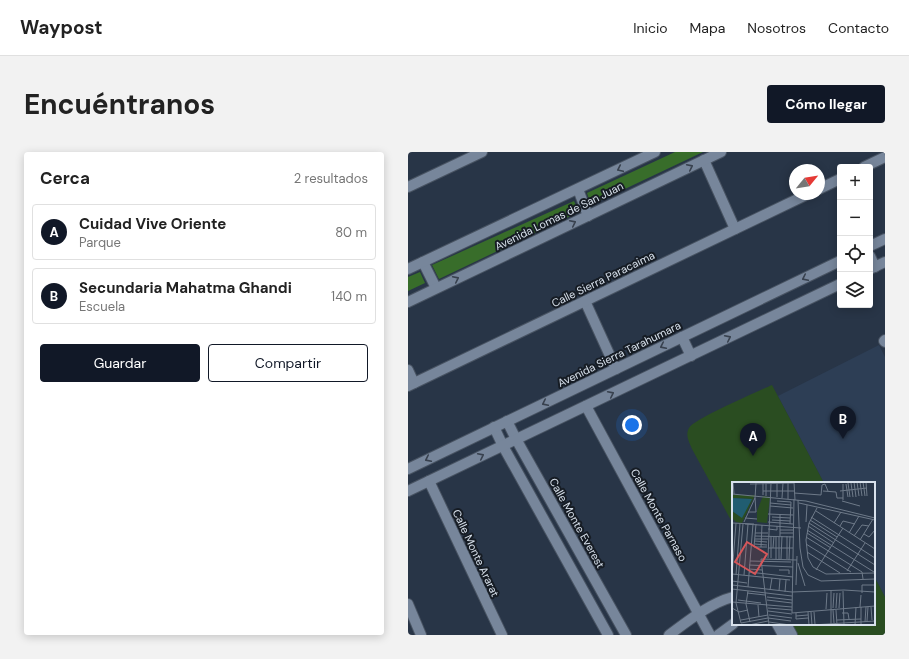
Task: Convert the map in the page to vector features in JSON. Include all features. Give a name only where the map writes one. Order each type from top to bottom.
[{"type":"street","points":[[408,187],[482,152]]},
{"type":"street","name":"Avenida Lomas de San Juan","points":[[408,269],[655,152]]},
{"type":"street","name":"Avenida Lomas de San Juan","points":[[408,302],[721,152]]},
{"type":"street","points":[[870,164],[885,157]]},
{"type":"street","points":[[704,160],[735,229]]},
{"type":"street","points":[[825,186],[837,180]]},
{"type":"street","points":[[578,188],[588,216]]},
{"type":"street","name":"Calle Sierra Paracaima","points":[[411,385],[795,200]]},
{"type":"street","points":[[873,245],[885,239]]},
{"type":"street","points":[[424,262],[436,288]]},
{"type":"street","name":"Avenida Sierra Tarahumara","points":[[408,469],[837,262]]},
{"type":"street","points":[[873,268],[885,262]]},
{"type":"street","points":[[408,491],[837,285]]},
{"type":"street","points":[[585,301],[616,369]]},
{"type":"street","points":[[682,337],[691,356]]},
{"type":"street","points":[[408,370],[411,385]]},
{"type":"street","name":"Calle Monte Parnaso","points":[[586,406],[710,635]]},
{"type":"street","name":"Calle Monte Everest","points":[[507,421],[516,440],[626,635]]},
{"type":"street","points":[[494,427],[608,635]]},
{"type":"street","name":"Calle Monte Ararat","points":[[429,481],[502,635]]},
{"type":"street","points":[[568,562],[581,555]]},
{"type":"street","points":[[669,635],[701,617],[726,599],[732,597]]},
{"type":"street","points":[[408,604],[421,635]]},
{"type":"street","points":[[718,635],[732,625]]},
{"type":"street","points":[[778,625],[783,635]]},
{"type":"street","points":[[787,625],[792,635]]},
{"type":"shaded area","points":[[879,345],[885,357],[885,597],[875,578],[875,482],[823,482],[778,396]]},
{"type":"green space","points":[[675,152],[703,152],[591,205],[587,193]]},
{"type":"green space","points":[[574,201],[579,212],[439,279],[432,265]]},
{"type":"green space","points":[[420,272],[425,283],[408,291],[408,277]]},
{"type":"green space","points":[[772,385],[823,482],[732,482],[732,522],[692,449],[687,433],[693,424],[728,405]]},
{"type":"green space","points":[[875,578],[885,597],[885,635],[796,635],[791,625],[875,625]]},
{"type":"place","name":"Secundaria Mahatma Ghandi","points":[[843,439]]},
{"type":"place","name":"Cuidad Vive Oriente","points":[[753,456]]}]
